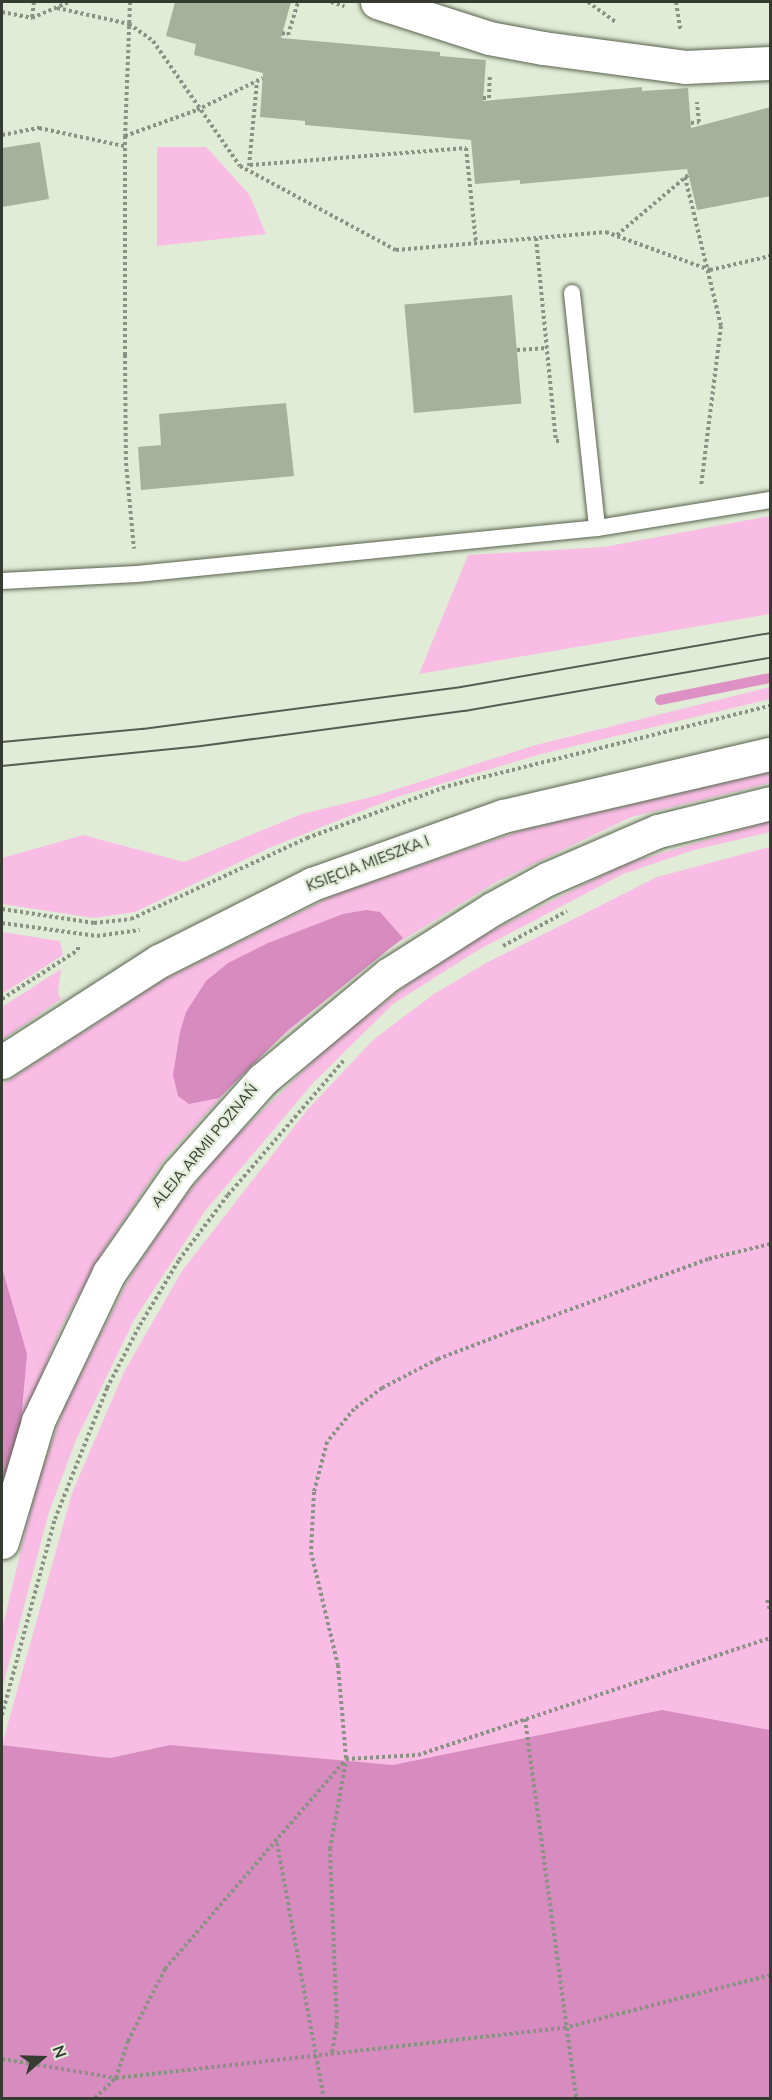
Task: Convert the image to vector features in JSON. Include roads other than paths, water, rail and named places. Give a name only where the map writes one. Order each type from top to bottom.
[{"type":"street","points":[[377,2],[489,38],[543,48],[685,67],[771,63]]},
{"type":"street","name":"KSIĘCIA MIESZKA I","points":[[2,1062],[159,961],[312,884],[503,816],[771,753]]},
{"type":"street","name":"ALEJA ARMII POZNAŃ","points":[[2,1542],[38,1421],[81,1325],[139,1227],[216,1128],[301,1044],[433,944],[547,879],[658,831],[771,803]]},
{"type":"lane","points":[[572,293],[597,528]]},
{"type":"lane","points":[[2,581],[137,574],[597,528],[771,500]]},
{"type":"waterway","points":[[660,700],[770,678]]},
{"type":"tram line","points":[[2,742],[143,729],[461,687],[770,633]]},
{"type":"tram line","points":[[2,766],[201,746],[465,711],[770,658]]}]
